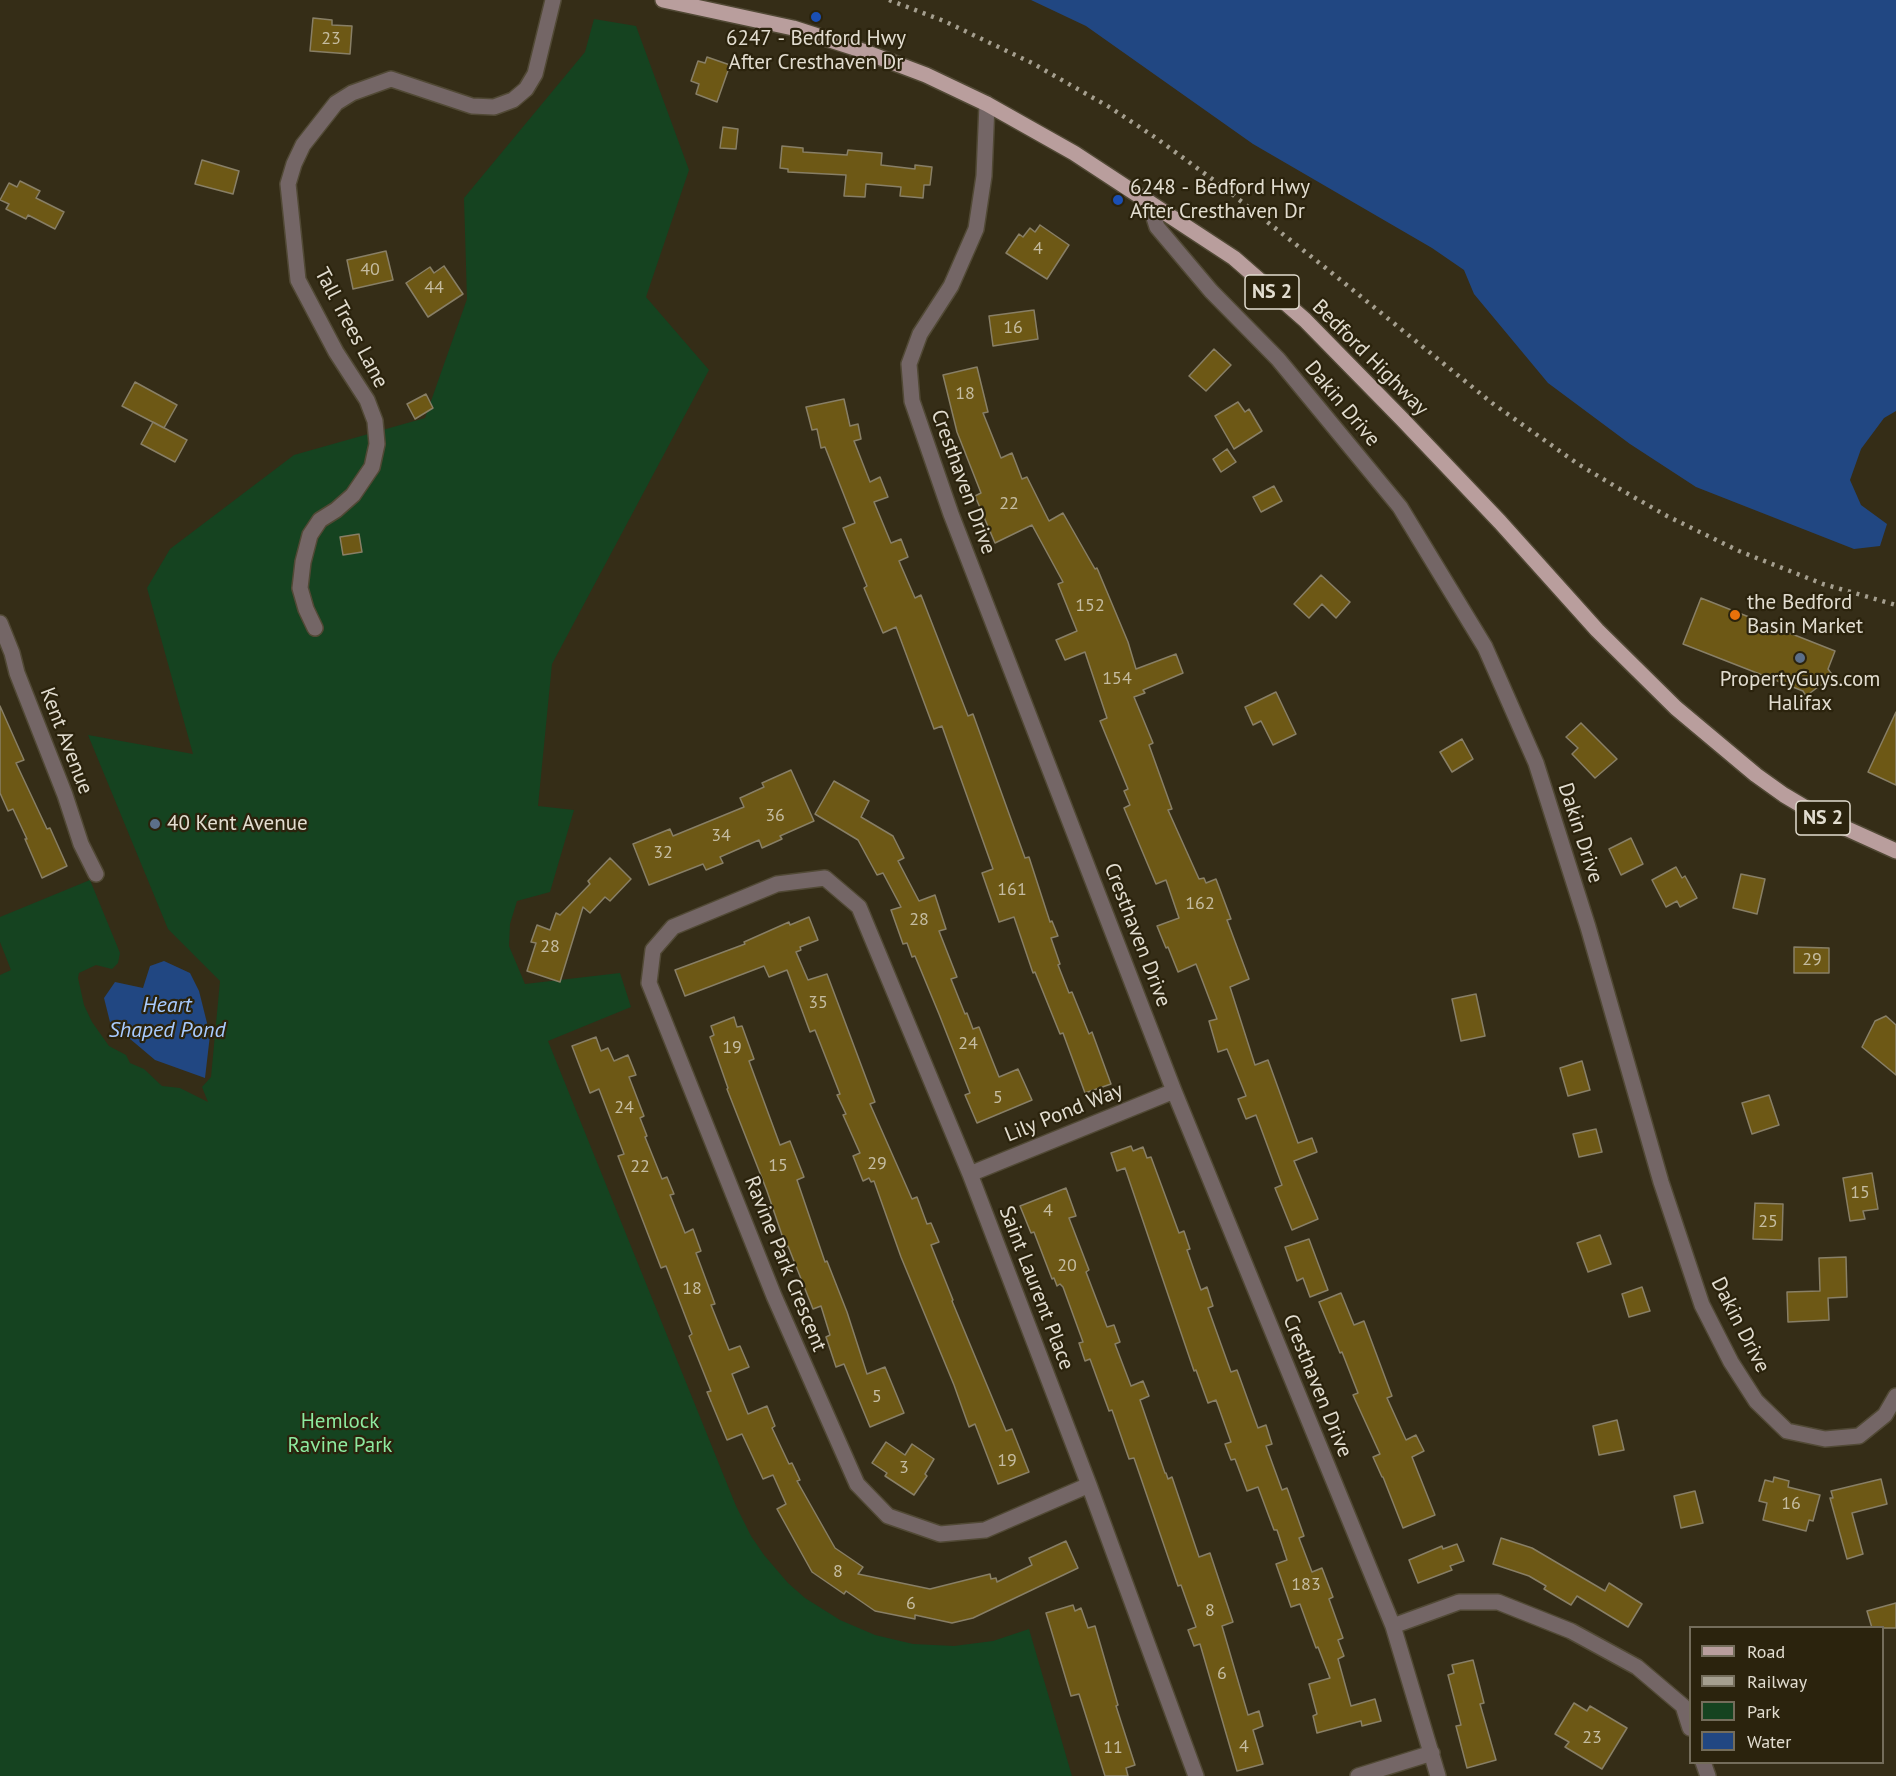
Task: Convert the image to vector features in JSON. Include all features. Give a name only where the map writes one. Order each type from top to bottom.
[{"type":"main road","name":"Bedford Highway","points":[[663,0],[793,28],[926,75],[987,104],[1074,153],[1234,258],[1305,320],[1500,522],[1597,630],[1676,708],[1756,775],[1784,795],[1821,817],[1896,851]]},
{"type":"street","name":"Tall Trees Lane","points":[[315,628],[300,588],[303,562],[310,535],[320,520],[353,495],[372,467],[377,444],[375,421],[367,400],[336,352],[298,280],[288,184],[294,164],[303,145],[336,104],[352,93],[391,79],[472,106],[494,107],[513,100],[526,89],[535,74],[553,0]]},
{"type":"street","name":"Cresthaven Drive","points":[[987,104],[984,176],[976,229],[951,286],[920,334],[909,364],[912,401],[951,514],[1174,1091],[1393,1626],[1438,1776]]},
{"type":"street","name":"Dakin Drive","points":[[1149,202],[1157,226],[1211,291],[1278,359],[1400,507],[1485,647],[1536,762],[1588,927],[1664,1193],[1702,1305],[1731,1362],[1756,1401],[1787,1431],[1815,1437],[1825,1439],[1858,1436],[1885,1415],[1896,1396]]},
{"type":"street","name":"Kent Avenue","points":[[0,623],[12,653],[17,674],[68,802],[81,844],[96,874]]},
{"type":"street","name":"Saint Laurent Place","points":[[777,884],[825,878],[859,907],[970,1174],[1089,1485],[1196,1776]]},
{"type":"street","name":"Ravine Park Crescent","points":[[777,884],[673,927],[653,950],[649,983],[774,1296],[857,1484],[888,1516],[940,1534],[985,1530],[1089,1485]]},
{"type":"street","name":"Lily Pond Way","points":[[970,1174],[1174,1091]]},
{"type":"street","points":[[1393,1626],[1459,1602],[1498,1602],[1571,1631],[1637,1667],[1683,1706],[1689,1725]]},
{"type":"street","points":[[1358,1776],[1432,1753]]},
{"type":"green space","name":"Hemlock Ravine Park","points":[[594,19],[636,26],[689,170],[646,297],[709,370],[552,664],[538,806],[574,810],[550,892],[517,901],[510,924],[509,946],[525,984],[620,973],[631,1007],[548,1041],[736,1506],[751,1536],[788,1583],[805,1598],[840,1620],[875,1635],[913,1644],[954,1646],[993,1641],[1029,1629],[1072,1776],[0,1776],[0,975],[11,970],[0,942],[0,917],[90,880],[120,953],[118,963],[112,969],[96,965],[79,973],[84,1005],[92,1022],[109,1046],[126,1055],[130,1063],[144,1069],[162,1086],[180,1088],[208,1102],[202,1087],[211,1077],[220,981],[168,929],[88,735],[193,754],[147,588],[170,549],[294,455],[425,418],[467,299],[464,198],[585,52]]},
{"type":"water","points":[[1031,0],[1896,0],[1896,411],[1884,418],[1861,449],[1850,480],[1861,505],[1887,524],[1880,546],[1854,549],[1696,487],[1630,444],[1548,383],[1474,294],[1464,270],[1432,248],[1253,144],[1086,26]]},
{"type":"water","name":"Heart Shaped Pond","points":[[164,961],[190,973],[199,991],[210,1035],[205,1078],[155,1060],[110,1022],[104,998],[115,982],[143,988],[150,966]]},
{"type":"building","points":[[313,18],[332,20],[332,25],[352,26],[350,54],[310,51]]},
{"type":"building","points":[[707,57],[730,65],[717,102],[696,94],[699,84],[691,81],[698,61],[705,63]]},
{"type":"building","points":[[723,127],[738,129],[736,149],[720,148]]},
{"type":"building","points":[[782,146],[803,148],[803,152],[847,155],[848,150],[882,153],[881,165],[915,169],[915,165],[932,167],[930,185],[924,185],[923,198],[900,196],[901,187],[866,184],[865,197],[844,196],[846,175],[788,172],[788,169],[780,168]]},
{"type":"building","points":[[202,160],[239,171],[233,194],[195,184]]},
{"type":"building","points":[[20,181],[40,191],[36,198],[64,212],[55,229],[28,215],[26,219],[6,209],[9,204],[0,200],[9,183],[17,187]]},
{"type":"building","points":[[1040,225],[1069,245],[1047,279],[1006,253],[1019,234],[1023,237],[1030,228],[1035,232]]},
{"type":"building","points":[[386,251],[393,280],[353,289],[347,260]]},
{"type":"building","points":[[444,266],[463,294],[428,317],[406,283],[430,267],[434,273]]},
{"type":"building","points":[[1034,310],[1038,339],[993,346],[989,316]]},
{"type":"building","points":[[1214,349],[1231,365],[1206,391],[1189,376]]},
{"type":"building","points":[[977,367],[988,412],[983,413],[1001,458],[1012,453],[1022,479],[1027,477],[1049,521],[1063,513],[1095,569],[1097,568],[1128,642],[1136,669],[1176,654],[1183,673],[1143,690],[1145,693],[1134,697],[1153,743],[1149,745],[1172,809],[1168,810],[1199,879],[1204,878],[1206,883],[1216,879],[1231,919],[1227,920],[1249,979],[1230,987],[1255,1065],[1268,1060],[1298,1143],[1312,1138],[1317,1152],[1294,1161],[1318,1219],[1292,1230],[1275,1188],[1282,1185],[1256,1115],[1246,1119],[1238,1099],[1246,1096],[1227,1049],[1218,1052],[1209,1021],[1217,1019],[1196,964],[1178,972],[1157,926],[1179,918],[1166,880],[1156,884],[1124,808],[1130,805],[1124,791],[1128,789],[1100,721],[1107,718],[1085,652],[1065,660],[1056,640],[1077,631],[1058,584],[1063,582],[1032,525],[995,543],[975,496],[981,493],[957,432],[943,375]]},
{"type":"building","points":[[135,382],[177,405],[164,428],[122,406]]},
{"type":"building","points":[[426,394],[433,408],[415,419],[407,404]]},
{"type":"building","points":[[844,399],[850,426],[858,424],[861,439],[854,441],[870,482],[880,477],[888,497],[874,502],[891,543],[901,539],[908,557],[899,561],[915,598],[921,595],[968,716],[973,714],[1025,858],[1029,857],[1050,922],[1052,921],[1058,936],[1051,938],[1060,964],[1058,965],[1089,1034],[1092,1032],[1111,1084],[1085,1093],[1063,1033],[1060,1034],[1035,972],[1033,973],[1014,917],[999,922],[982,873],[993,869],[942,726],[934,729],[896,627],[883,633],[864,588],[867,586],[843,528],[855,523],[825,447],[821,448],[817,429],[812,430],[806,407]]},
{"type":"building","points":[[1238,402],[1245,412],[1249,409],[1262,431],[1234,449],[1215,416]]},
{"type":"building","points":[[153,422],[187,440],[175,462],[141,444]]},
{"type":"building","points":[[1227,449],[1236,462],[1221,472],[1213,459]]},
{"type":"building","points":[[1274,486],[1282,501],[1261,512],[1253,497]]},
{"type":"building","points":[[359,534],[362,552],[343,555],[340,537]]},
{"type":"building","points":[[1321,575],[1350,602],[1336,618],[1322,604],[1309,618],[1294,604]]},
{"type":"building","points":[[1701,598],[1835,651],[1828,669],[1833,676],[1806,696],[1803,691],[1683,644]]},
{"type":"building","points":[[1276,692],[1296,734],[1273,745],[1261,721],[1253,725],[1245,707]]},
{"type":"building","points":[[0,706],[24,760],[16,763],[67,866],[42,878],[13,809],[8,811],[0,793]]},
{"type":"building","points":[[1896,712],[1896,785],[1868,772]]},
{"type":"building","points":[[1581,723],[1617,759],[1595,778],[1572,754],[1578,748],[1566,737]]},
{"type":"building","points":[[1462,739],[1473,759],[1452,772],[1440,752]]},
{"type":"building","points":[[791,770],[814,821],[780,836],[782,839],[762,848],[759,840],[720,857],[723,863],[706,870],[703,864],[649,885],[633,844],[670,829],[673,836],[744,807],[740,798],[764,787],[762,783]]},
{"type":"building","points":[[834,781],[869,801],[861,817],[893,836],[904,858],[898,861],[919,901],[935,895],[946,929],[939,931],[957,977],[951,979],[965,1014],[967,1013],[973,1029],[979,1027],[999,1077],[1018,1069],[1032,1100],[977,1123],[965,1095],[970,1093],[939,1014],[915,956],[912,957],[907,943],[903,944],[891,910],[901,907],[883,873],[877,875],[858,840],[815,814]]},
{"type":"building","points":[[1631,838],[1643,864],[1621,875],[1609,849]]},
{"type":"building","points":[[610,858],[631,879],[610,901],[605,897],[590,913],[583,907],[560,982],[527,971],[536,943],[531,942],[537,925],[550,930],[556,913],[560,915],[590,884],[588,881]]},
{"type":"building","points":[[1676,867],[1682,878],[1685,876],[1697,898],[1680,907],[1677,901],[1666,907],[1652,880]]},
{"type":"building","points":[[1741,874],[1765,879],[1757,914],[1733,908]]},
{"type":"building","points":[[809,917],[818,940],[800,947],[801,950],[796,952],[808,980],[827,974],[875,1102],[870,1104],[912,1199],[917,1197],[927,1224],[931,1223],[939,1242],[931,1245],[952,1301],[1006,1431],[1012,1429],[1029,1472],[998,1484],[975,1424],[969,1427],[901,1257],[874,1181],[871,1182],[869,1178],[863,1181],[853,1156],[860,1153],[843,1115],[846,1114],[837,1095],[840,1094],[815,1030],[810,1032],[787,970],[769,977],[764,966],[685,996],[675,970],[745,944],[744,942],[789,922],[790,925]]},
{"type":"building","points":[[1794,947],[1829,948],[1829,973],[1794,973]]},
{"type":"building","points":[[1476,994],[1485,1036],[1461,1041],[1452,999]]},
{"type":"building","points":[[1886,1016],[1896,1025],[1896,1075],[1862,1047],[1875,1021]]},
{"type":"building","points":[[734,1017],[737,1027],[742,1026],[754,1059],[749,1061],[780,1145],[790,1141],[804,1177],[797,1180],[825,1262],[827,1261],[847,1312],[867,1374],[885,1367],[904,1413],[870,1427],[844,1364],[836,1367],[826,1337],[830,1335],[821,1306],[813,1309],[788,1246],[786,1247],[727,1089],[710,1037],[714,1035],[711,1026]]},
{"type":"building","points":[[596,1037],[601,1051],[608,1048],[614,1061],[628,1055],[636,1075],[629,1077],[644,1116],[640,1118],[647,1136],[645,1137],[662,1179],[667,1177],[674,1194],[670,1195],[685,1233],[693,1229],[701,1251],[696,1253],[715,1304],[711,1305],[729,1350],[740,1346],[749,1367],[732,1374],[748,1414],[767,1406],[775,1426],[772,1428],[789,1464],[792,1463],[800,1480],[797,1481],[835,1548],[863,1567],[858,1574],[930,1589],[990,1574],[991,1579],[996,1578],[997,1582],[1032,1565],[1029,1558],[1066,1541],[1078,1568],[973,1618],[952,1623],[915,1615],[915,1619],[875,1611],[846,1591],[844,1594],[812,1572],[777,1509],[786,1504],[773,1475],[763,1479],[742,1434],[727,1440],[707,1392],[711,1391],[689,1336],[692,1334],[666,1266],[661,1268],[618,1156],[624,1154],[599,1089],[590,1093],[572,1046]]},
{"type":"building","points":[[1582,1061],[1590,1090],[1568,1096],[1560,1068]]},
{"type":"building","points":[[1769,1095],[1779,1125],[1752,1134],[1742,1103]]},
{"type":"building","points":[[1596,1129],[1602,1152],[1579,1157],[1573,1134]]},
{"type":"building","points":[[1131,1146],[1133,1151],[1143,1147],[1147,1158],[1151,1157],[1179,1233],[1184,1231],[1190,1249],[1187,1250],[1201,1290],[1207,1287],[1213,1306],[1208,1308],[1231,1372],[1237,1370],[1258,1428],[1266,1425],[1272,1444],[1266,1446],[1282,1490],[1287,1488],[1304,1536],[1299,1538],[1312,1572],[1322,1568],[1333,1597],[1329,1599],[1343,1638],[1338,1640],[1344,1656],[1338,1659],[1351,1706],[1375,1699],[1381,1721],[1362,1726],[1361,1721],[1317,1733],[1313,1716],[1317,1714],[1309,1684],[1330,1678],[1300,1604],[1291,1607],[1276,1564],[1287,1560],[1258,1487],[1247,1491],[1235,1459],[1231,1460],[1225,1444],[1231,1442],[1216,1400],[1208,1403],[1196,1370],[1194,1371],[1125,1168],[1117,1171],[1111,1153]]},
{"type":"building","points":[[1872,1173],[1878,1209],[1863,1211],[1865,1219],[1850,1221],[1843,1178]]},
{"type":"building","points":[[1066,1188],[1076,1216],[1069,1218],[1107,1327],[1114,1325],[1120,1342],[1115,1344],[1131,1386],[1143,1381],[1149,1396],[1140,1400],[1165,1473],[1168,1479],[1172,1477],[1199,1557],[1210,1553],[1233,1622],[1222,1626],[1248,1715],[1259,1711],[1263,1726],[1253,1730],[1263,1764],[1237,1771],[1200,1644],[1194,1646],[1188,1630],[1196,1627],[1181,1585],[1178,1586],[1134,1458],[1129,1459],[1112,1410],[1109,1411],[1090,1359],[1085,1361],[1079,1343],[1083,1342],[1063,1287],[1060,1284],[1057,1286],[1054,1278],[1052,1279],[1034,1232],[1031,1233],[1020,1206]]},
{"type":"building","points":[[1755,1203],[1783,1204],[1782,1240],[1753,1239]]},
{"type":"building","points":[[1600,1235],[1611,1264],[1588,1272],[1577,1243]]},
{"type":"building","points":[[1309,1239],[1328,1290],[1310,1297],[1303,1278],[1297,1281],[1285,1247]]},
{"type":"building","points":[[1846,1257],[1847,1297],[1828,1298],[1829,1320],[1788,1322],[1787,1292],[1820,1291],[1819,1258]]},
{"type":"building","points":[[1642,1287],[1650,1311],[1629,1317],[1622,1294]]},
{"type":"building","points":[[1341,1293],[1354,1325],[1364,1321],[1392,1396],[1387,1398],[1406,1440],[1416,1435],[1424,1451],[1412,1457],[1435,1515],[1403,1528],[1373,1457],[1380,1454],[1353,1395],[1358,1393],[1319,1302]]},
{"type":"building","points":[[1617,1420],[1624,1450],[1599,1455],[1593,1426]]},
{"type":"building","points":[[886,1442],[905,1455],[912,1444],[934,1459],[925,1474],[927,1476],[914,1495],[885,1476],[887,1473],[872,1463]]},
{"type":"building","points":[[1774,1477],[1789,1481],[1788,1487],[1820,1495],[1813,1521],[1809,1520],[1806,1531],[1763,1520],[1767,1503],[1759,1501],[1765,1480],[1773,1482]]},
{"type":"building","points":[[1881,1479],[1887,1504],[1852,1513],[1863,1554],[1847,1559],[1830,1498],[1833,1498],[1831,1491]]},
{"type":"building","points":[[1695,1491],[1703,1523],[1681,1528],[1674,1496]]},
{"type":"building","points":[[1501,1538],[1532,1548],[1605,1591],[1609,1583],[1642,1604],[1628,1627],[1577,1596],[1571,1605],[1544,1589],[1546,1586],[1529,1576],[1493,1564]]},
{"type":"building","points":[[1457,1544],[1464,1561],[1450,1566],[1452,1570],[1418,1583],[1409,1560],[1442,1546],[1443,1549]]},
{"type":"building","points":[[1896,1603],[1896,1628],[1871,1626],[1867,1611]]},
{"type":"building","points":[[1073,1605],[1075,1611],[1081,1608],[1088,1628],[1095,1626],[1118,1705],[1116,1706],[1135,1765],[1126,1768],[1128,1776],[1105,1776],[1079,1694],[1071,1696],[1046,1613]]},
{"type":"building","points":[[1473,1660],[1484,1703],[1480,1704],[1496,1760],[1467,1768],[1456,1726],[1461,1725],[1448,1675],[1454,1673],[1452,1665]]},
{"type":"building","points":[[1574,1703],[1587,1711],[1590,1706],[1627,1728],[1602,1769],[1565,1747],[1569,1742],[1555,1734]]},
{"type":"railway","points":[[889,0],[944,21],[1032,63],[1111,108],[1156,138],[1223,187],[1327,269],[1492,403],[1578,464],[1667,516],[1739,551],[1823,584],[1896,605]]},
{"type":"place","name":"6247 - Bedford Hwy After Cresthaven Dr","points":[[816,17]]},
{"type":"place","name":"6248 - Bedford Hwy After Cresthaven Dr","points":[[1118,200]]},
{"type":"place","name":"the Bedford Basin Market","points":[[1735,615]]},
{"type":"place","name":"PropertyGuys.com Halifax","points":[[1800,658]]},
{"type":"place","name":"40 Kent Avenue","points":[[155,824]]}]
